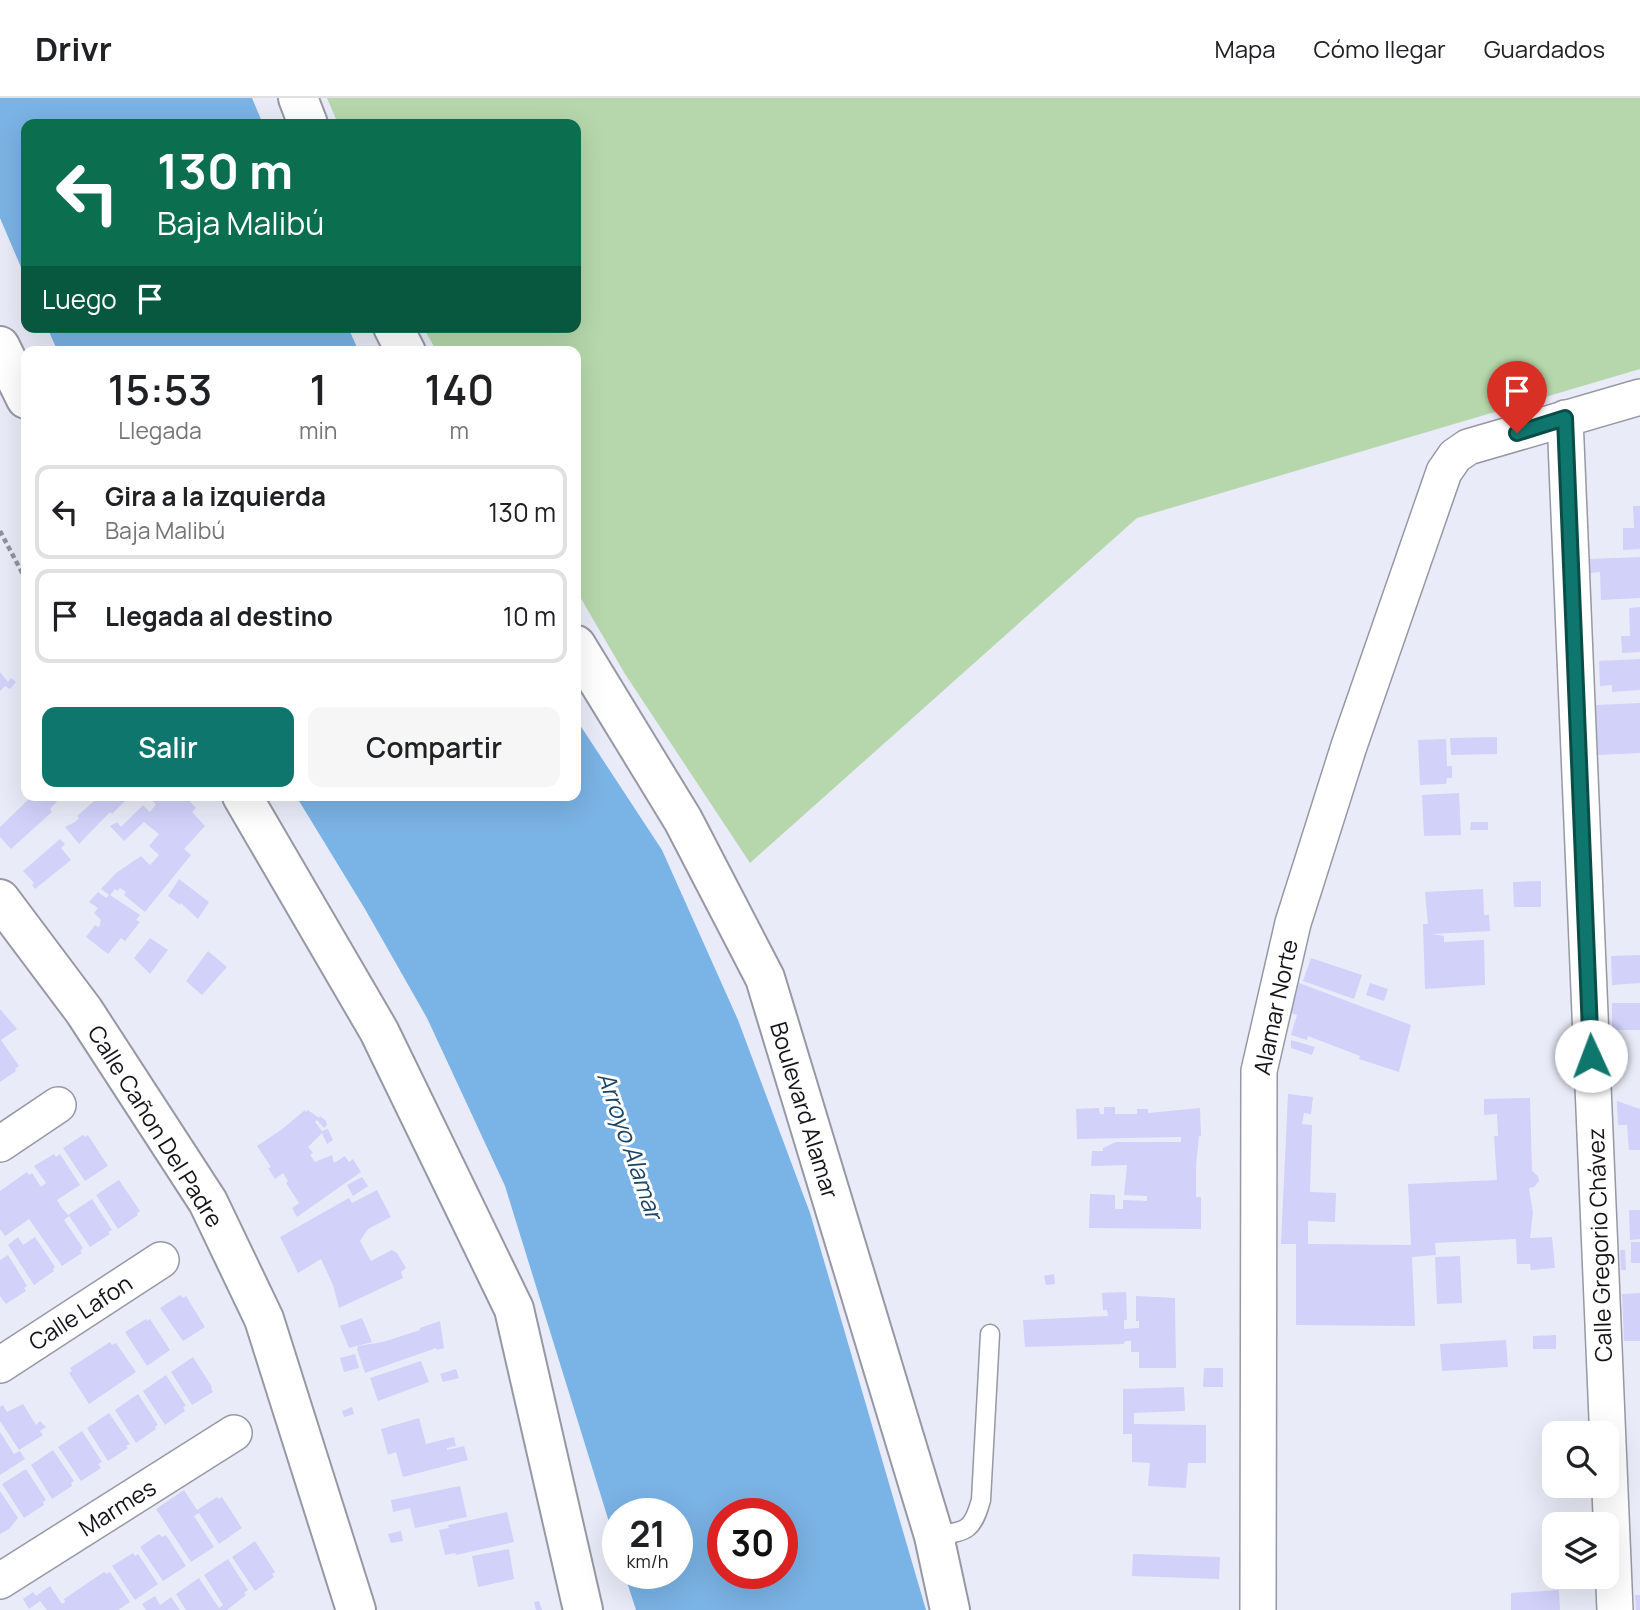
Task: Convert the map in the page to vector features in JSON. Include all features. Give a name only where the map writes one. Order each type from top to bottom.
[{"type":"main road","points":[[298,98],[306,119]]},
{"type":"main road","points":[[0,346],[21,389]]},
{"type":"main road","name":"Boulevard Alamar","points":[[581,653],[683,820],[765,978],[934,1536],[950,1610]]},
{"type":"main road","points":[[245,801],[379,1031],[514,1309],[583,1610]]},
{"type":"main road","name":"Calle Cañon Del Padre","points":[[0,899],[84,1011],[208,1202],[264,1319],[356,1610]]},
{"type":"street","points":[[1565,418],[1640,397]]},
{"type":"street","name":"Alamar Norte","points":[[1258,1610],[1259,1072],[1293,923],[1349,746],[1444,471],[1455,456],[1468,447],[1565,418]]},
{"type":"street","name":"Calle Gregorio Chávez","points":[[1565,418],[1615,1610]]},
{"type":"street","points":[[0,1144],[58,1105]]},
{"type":"street","name":"Calle Lafon","points":[[0,1365],[161,1260]]},
{"type":"street","name":"Marmes","points":[[0,1581],[234,1433]]},
{"type":"lane","points":[[934,1536],[965,1531],[976,1518],[981,1500],[989,1334]]},
{"type":"path","points":[[0,531],[21,571]]},
{"type":"green space","points":[[327,98],[1640,98],[1640,369],[1137,518],[750,863],[625,674],[581,599],[581,346],[434,346],[426,333],[581,333],[581,119],[336,119]]},
{"type":"water","points":[[0,98],[252,98],[261,119],[21,119],[21,267],[0,218]]},
{"type":"water","points":[[50,333],[351,333],[356,346],[55,346]]},
{"type":"water","name":"Arroyo Alamar","points":[[581,727],[662,850],[738,1020],[810,1213],[926,1610],[636,1610],[629,1589],[693,1589],[693,1498],[602,1499],[505,1186],[427,1018],[299,801],[581,801]]},
{"type":"building","points":[[1633,506],[1640,506],[1640,549],[1623,550],[1623,528],[1634,528]]},
{"type":"building","points":[[1640,557],[1640,598],[1601,600],[1600,572],[1590,573],[1590,559]]},
{"type":"building","points":[[1640,607],[1640,652],[1622,653],[1621,636],[1630,636],[1629,608]]},
{"type":"building","points":[[1640,659],[1640,690],[1612,692],[1612,685],[1600,686],[1599,661]]},
{"type":"building","points":[[0,672],[8,682],[11,678],[16,682],[10,689],[5,686],[0,691]]},
{"type":"building","points":[[1640,703],[1640,753],[1598,755],[1596,705]]},
{"type":"building","points":[[1497,737],[1497,754],[1451,755],[1450,738]]},
{"type":"building","points":[[1446,739],[1447,766],[1452,766],[1452,778],[1447,778],[1446,784],[1420,785],[1418,740]]},
{"type":"building","points":[[1459,793],[1461,835],[1424,836],[1422,795]]},
{"type":"building","points":[[27,801],[57,801],[50,809],[52,812],[11,849],[0,837],[0,827]]},
{"type":"building","points":[[94,801],[125,801],[112,814],[110,812],[79,844],[65,827],[75,822],[79,818],[77,816]]},
{"type":"building","points":[[153,801],[190,801],[196,808],[192,812],[205,826],[184,849],[191,855],[145,912],[124,895],[126,892],[120,888],[110,895],[140,915],[136,920],[140,922],[125,941],[121,938],[108,954],[86,937],[95,925],[99,927],[101,920],[94,913],[98,908],[89,902],[98,892],[106,898],[109,895],[101,889],[116,873],[141,856],[150,865],[159,855],[149,846],[159,834],[144,822],[124,841],[110,826],[117,822],[121,827],[143,805],[150,812],[156,804]]},
{"type":"building","points":[[1471,822],[1488,822],[1488,830],[1470,830]]},
{"type":"building","points":[[60,839],[65,844],[61,848],[71,860],[35,889],[32,885],[34,883],[23,871]]},
{"type":"building","points":[[179,879],[209,902],[198,919],[181,903],[180,905],[168,896]]},
{"type":"building","points":[[1541,881],[1541,907],[1514,907],[1513,882]]},
{"type":"building","points":[[1483,889],[1484,915],[1489,915],[1490,931],[1432,934],[1444,936],[1444,942],[1484,940],[1485,985],[1425,989],[1423,924],[1428,924],[1425,892]]},
{"type":"building","points":[[150,938],[168,950],[150,974],[134,958]]},
{"type":"building","points":[[208,951],[227,967],[202,995],[186,981]]},
{"type":"building","points":[[1640,955],[1640,983],[1612,985],[1611,956]]},
{"type":"building","points":[[1311,958],[1362,975],[1354,999],[1303,981]]},
{"type":"building","points":[[1299,983],[1411,1025],[1399,1072],[1359,1059],[1360,1056],[1308,1036],[1307,1040],[1291,1035],[1297,1015],[1291,1013]]},
{"type":"building","points":[[1370,983],[1388,989],[1384,1001],[1366,995]]},
{"type":"building","points":[[1612,1003],[1640,1003],[1640,1030],[1612,1030]]},
{"type":"building","points":[[0,1009],[17,1029],[1,1040],[19,1066],[0,1082]]},
{"type":"building","points":[[1291,1040],[1315,1047],[1312,1055],[1291,1048]]},
{"type":"building","points":[[1288,1094],[1313,1097],[1311,1114],[1304,1113],[1302,1124],[1312,1125],[1310,1192],[1336,1193],[1335,1222],[1308,1221],[1308,1244],[1411,1245],[1408,1184],[1497,1180],[1494,1136],[1498,1136],[1497,1114],[1484,1115],[1484,1099],[1530,1098],[1532,1171],[1539,1181],[1529,1188],[1533,1213],[1530,1238],[1552,1237],[1555,1268],[1531,1270],[1530,1264],[1517,1264],[1516,1239],[1435,1243],[1436,1255],[1412,1257],[1415,1326],[1296,1325],[1296,1244],[1281,1244]]},
{"type":"building","points":[[1617,1101],[1640,1109],[1640,1150],[1629,1150],[1627,1125],[1618,1125]]},
{"type":"building","points":[[1104,1107],[1115,1107],[1115,1114],[1137,1114],[1137,1109],[1148,1109],[1148,1113],[1200,1108],[1201,1136],[1196,1166],[1196,1197],[1201,1197],[1201,1229],[1089,1228],[1090,1194],[1115,1195],[1115,1209],[1123,1209],[1123,1200],[1147,1201],[1147,1196],[1124,1195],[1127,1165],[1091,1166],[1092,1151],[1103,1151],[1103,1148],[1116,1142],[1181,1142],[1181,1137],[1077,1139],[1076,1109],[1099,1108],[1100,1114],[1104,1114]]},
{"type":"building","points":[[305,1110],[326,1121],[324,1128],[317,1120],[315,1122],[322,1131],[328,1129],[333,1140],[327,1144],[322,1133],[308,1147],[315,1162],[332,1155],[334,1163],[345,1156],[349,1162],[353,1159],[361,1172],[297,1217],[292,1208],[299,1203],[286,1183],[288,1181],[283,1173],[275,1179],[268,1168],[271,1167],[257,1146]]},
{"type":"building","points":[[83,1135],[88,1135],[108,1166],[85,1181],[63,1148]]},
{"type":"building","points":[[54,1154],[56,1157],[60,1154],[80,1185],[57,1200],[62,1208],[68,1215],[92,1199],[112,1230],[90,1247],[69,1216],[64,1220],[83,1248],[80,1251],[82,1253],[62,1266],[29,1219],[5,1236],[0,1229],[0,1191],[27,1172],[29,1175],[32,1173],[41,1187],[46,1183],[34,1166]]},
{"type":"building","points":[[362,1177],[368,1186],[353,1196],[347,1185]]},
{"type":"building","points":[[119,1180],[140,1211],[118,1229],[96,1195]]},
{"type":"building","points":[[377,1190],[391,1217],[368,1229],[360,1241],[371,1261],[392,1250],[397,1253],[406,1268],[401,1272],[403,1278],[339,1308],[333,1285],[321,1259],[298,1273],[280,1237],[349,1198],[352,1203]]},
{"type":"building","points":[[1629,1210],[1640,1210],[1640,1239],[1630,1240]]},
{"type":"building","points":[[18,1237],[23,1245],[35,1237],[55,1267],[54,1271],[34,1285],[8,1245]]},
{"type":"building","points":[[1631,1242],[1640,1242],[1640,1263],[1631,1263]]},
{"type":"building","points":[[1620,1250],[1625,1250],[1626,1270],[1621,1270]]},
{"type":"building","points":[[8,1255],[27,1286],[24,1288],[26,1291],[6,1304],[0,1296],[0,1260]]},
{"type":"building","points":[[1460,1256],[1462,1303],[1437,1304],[1435,1257]]},
{"type":"building","points":[[1054,1274],[1055,1284],[1046,1285],[1044,1276]]},
{"type":"building","points":[[1126,1292],[1127,1320],[1124,1320],[1124,1329],[1139,1328],[1139,1321],[1136,1321],[1136,1296],[1175,1298],[1176,1368],[1139,1368],[1139,1352],[1131,1352],[1131,1341],[1125,1341],[1124,1344],[1025,1347],[1023,1320],[1108,1316],[1107,1310],[1103,1310],[1102,1293]]},
{"type":"building","points":[[1640,1293],[1640,1341],[1624,1341],[1622,1294]]},
{"type":"building","points":[[180,1295],[183,1298],[186,1296],[205,1327],[183,1341],[160,1308]]},
{"type":"building","points":[[362,1318],[372,1342],[349,1348],[340,1326]]},
{"type":"building","points":[[150,1319],[170,1350],[147,1366],[125,1332]]},
{"type":"building","points":[[440,1321],[444,1348],[436,1348],[365,1373],[358,1346],[383,1342]]},
{"type":"building","points":[[1556,1335],[1556,1349],[1533,1349],[1533,1336]]},
{"type":"building","points":[[1506,1340],[1508,1367],[1442,1371],[1440,1344]]},
{"type":"building","points":[[110,1342],[112,1345],[116,1343],[136,1372],[89,1404],[69,1373],[72,1371],[70,1368]]},
{"type":"building","points":[[355,1354],[359,1368],[344,1372],[340,1358]]},
{"type":"building","points":[[193,1357],[213,1392],[192,1405],[171,1372]]},
{"type":"building","points":[[421,1361],[429,1382],[378,1401],[370,1378]]},
{"type":"building","points":[[1204,1368],[1223,1368],[1223,1387],[1203,1387]]},
{"type":"building","points":[[456,1369],[459,1378],[443,1382],[440,1374]]},
{"type":"building","points":[[166,1375],[186,1406],[183,1407],[185,1411],[165,1425],[143,1391]]},
{"type":"building","points":[[1184,1387],[1185,1411],[1134,1413],[1134,1424],[1206,1425],[1206,1463],[1188,1463],[1186,1488],[1148,1486],[1150,1463],[1132,1462],[1132,1434],[1123,1434],[1123,1389]]},
{"type":"building","points":[[138,1394],[158,1425],[136,1443],[115,1410]]},
{"type":"building","points":[[23,1404],[36,1425],[40,1421],[46,1427],[40,1431],[43,1435],[19,1450],[0,1421],[0,1407],[3,1405],[7,1412]]},
{"type":"building","points":[[352,1407],[354,1414],[344,1417],[342,1411]]},
{"type":"building","points":[[109,1413],[130,1444],[108,1461],[87,1428]]},
{"type":"building","points":[[419,1418],[426,1444],[454,1437],[456,1446],[447,1450],[464,1446],[468,1460],[403,1477],[396,1452],[388,1455],[381,1429]]},
{"type":"building","points":[[82,1431],[102,1462],[98,1464],[101,1468],[81,1481],[58,1447]]},
{"type":"building","points":[[0,1432],[14,1454],[20,1451],[25,1459],[0,1475]]},
{"type":"building","points":[[53,1450],[74,1481],[72,1486],[52,1499],[31,1465]]},
{"type":"building","points":[[26,1469],[46,1500],[44,1505],[24,1518],[2,1484]]},
{"type":"building","points":[[460,1486],[467,1517],[415,1528],[410,1508],[393,1512],[391,1500]]},
{"type":"building","points":[[184,1490],[197,1510],[217,1497],[222,1497],[242,1528],[219,1544],[199,1513],[194,1516],[214,1547],[191,1562],[156,1509]]},
{"type":"building","points":[[0,1491],[18,1518],[9,1529],[0,1534]]},
{"type":"building","points":[[507,1512],[514,1542],[445,1555],[439,1530],[449,1528],[448,1525]]},
{"type":"building","points":[[401,1531],[403,1541],[391,1543],[388,1534]]},
{"type":"building","points":[[159,1534],[162,1537],[166,1535],[186,1566],[163,1581],[140,1547]]},
{"type":"building","points":[[255,1541],[275,1572],[272,1574],[274,1577],[255,1591],[232,1557]]},
{"type":"building","points":[[509,1549],[514,1579],[478,1587],[472,1556]]},
{"type":"building","points":[[133,1553],[135,1556],[138,1554],[158,1584],[135,1600],[112,1566]]},
{"type":"building","points":[[1133,1554],[1220,1557],[1219,1579],[1132,1576]]},
{"type":"building","points":[[228,1559],[248,1590],[244,1593],[246,1595],[227,1610],[186,1610],[176,1594],[199,1578],[219,1608],[223,1605],[204,1575]]},
{"type":"building","points":[[104,1572],[110,1572],[130,1602],[118,1610],[47,1610],[40,1601],[29,1609],[23,1599],[33,1592],[36,1596],[50,1586],[62,1604],[64,1599]]},
{"type":"building","points":[[1559,1590],[1560,1610],[1511,1610],[1511,1593]]},
{"type":"building","points":[[1635,1595],[1640,1595],[1640,1610],[1636,1610]]},
{"type":"building","points":[[155,1596],[160,1605],[171,1597],[180,1610],[146,1610],[142,1604]]},
{"type":"building","points":[[539,1601],[542,1610],[536,1610],[534,1602]]},
{"type":"route","points":[[1517,433],[1565,418],[1591,1056]]}]
